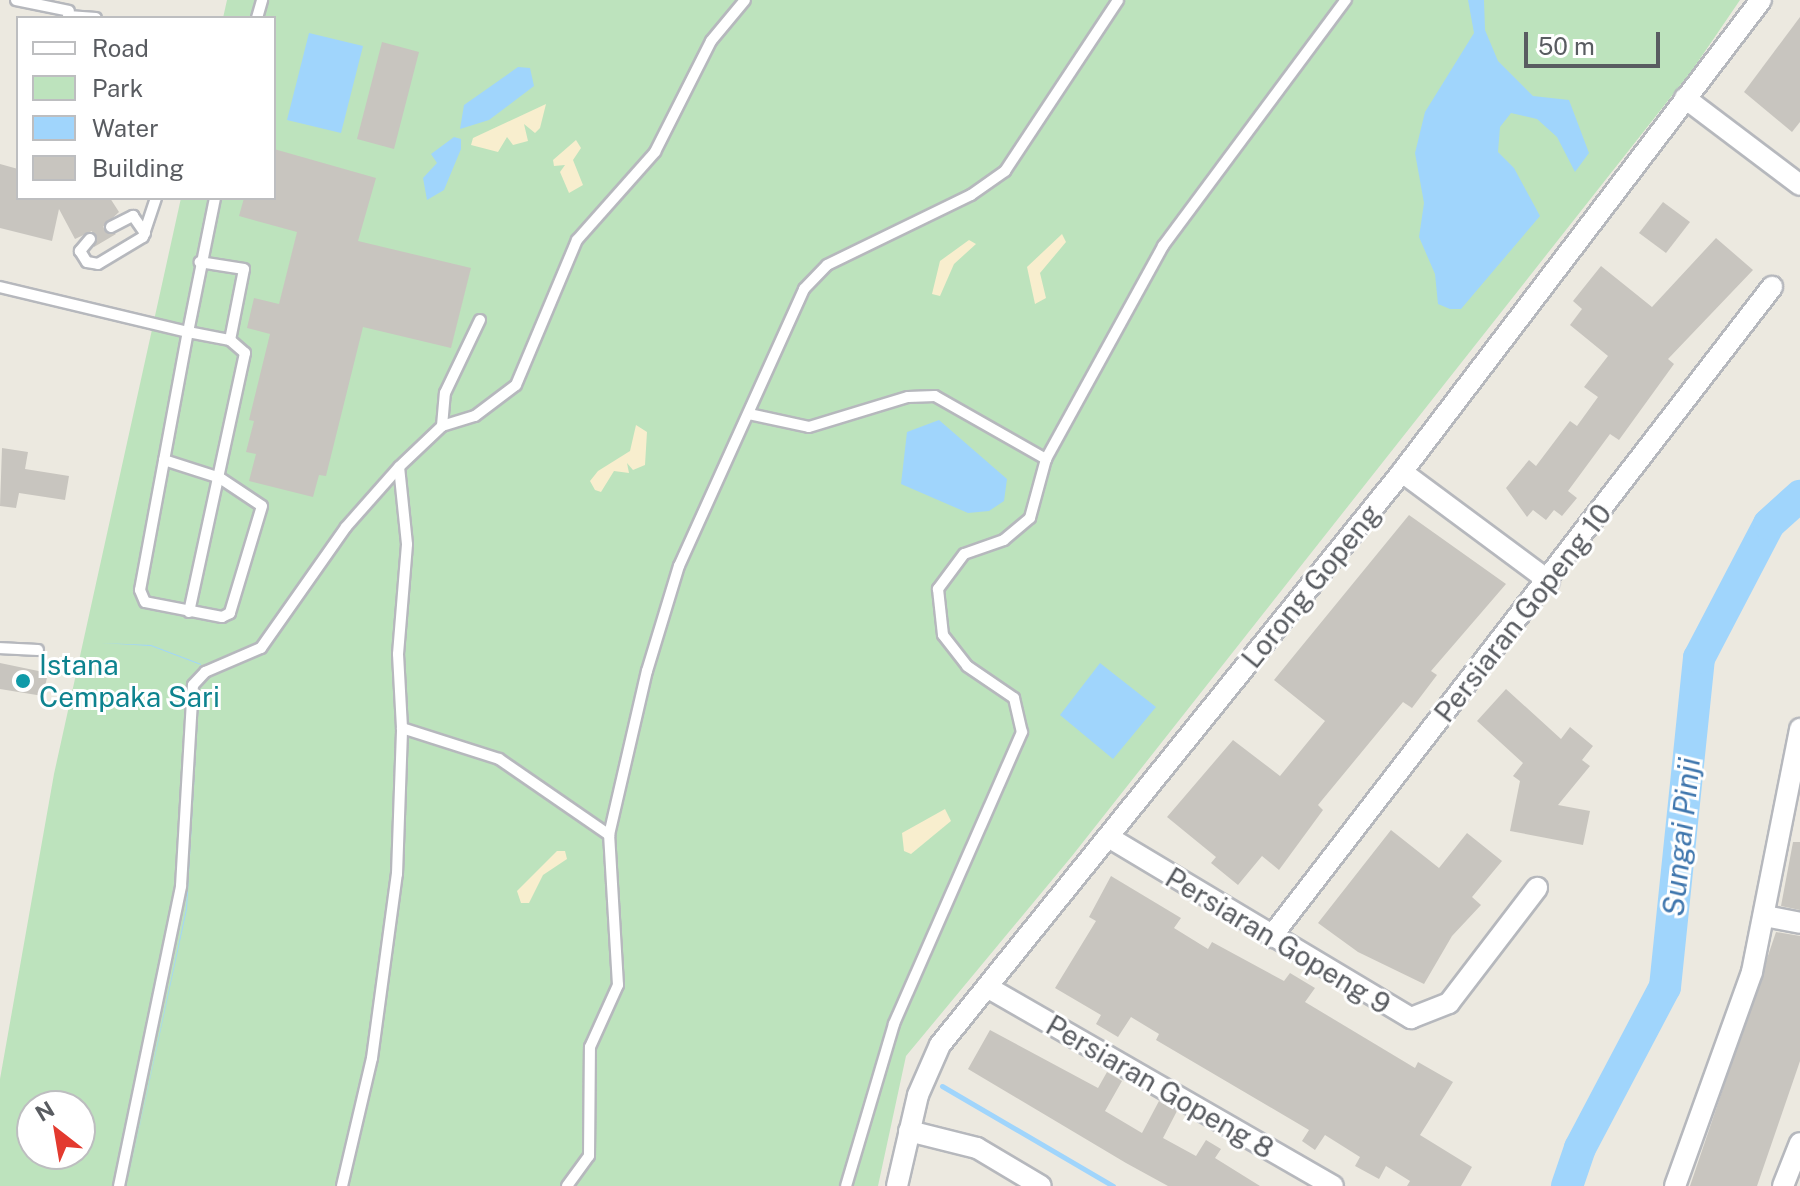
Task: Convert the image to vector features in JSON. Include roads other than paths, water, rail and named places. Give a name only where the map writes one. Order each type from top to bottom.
[{"type":"street","name":"Lorong Gopeng","points":[[897,1186],[909,1131],[940,1045],[1110,838],[1402,472],[1761,0]]},
{"type":"street","points":[[1685,98],[1800,185]]},
{"type":"street","name":"Persiaran Gopeng 10","points":[[1271,937],[1549,581],[1772,287]]},
{"type":"street","points":[[1402,472],[1549,581]]},
{"type":"street","points":[[1675,1186],[1717,1080],[1765,916],[1800,729]]},
{"type":"street","name":"Persiaran Gopeng 9","points":[[1110,838],[1397,1014],[1424,1017],[1449,1003],[1537,888]]},
{"type":"street","points":[[1765,916],[1800,923]]},
{"type":"street","name":"Persiaran Gopeng 8","points":[[987,987],[1333,1186]]},
{"type":"street","points":[[909,1131],[977,1148],[1041,1186]]},
{"type":"street","points":[[1790,1179],[1800,1143]]},
{"type":"lane","points":[[16,0],[68,15]]},
{"type":"lane","points":[[119,1186],[181,886],[201,675],[261,648],[346,527],[399,467],[442,426],[475,416],[516,385],[577,240],[655,152],[711,41],[745,0]]},
{"type":"lane","points":[[567,1186],[589,1156],[590,1047],[618,985],[609,835],[679,566],[814,274],[998,178],[1118,0]]},
{"type":"lane","points":[[846,1186],[894,1024],[1022,732],[1014,698],[967,666],[943,635],[938,589],[964,554],[1004,540],[1030,518],[1046,459],[1163,246],[1346,0]]},
{"type":"lane","points":[[40,16],[43,6]]},
{"type":"lane","points":[[90,239],[80,251],[87,262],[98,264],[145,233],[155,200]]},
{"type":"lane","points":[[164,460],[220,478],[263,511],[230,613],[213,618],[141,596],[164,460],[200,262],[215,200]]},
{"type":"lane","points":[[111,227],[133,216],[145,233]]},
{"type":"lane","points":[[200,262],[244,269],[230,340]]},
{"type":"lane","points":[[0,287],[230,340],[245,353],[189,612]]},
{"type":"lane","points":[[442,426],[445,393],[480,320]]},
{"type":"lane","points":[[749,414],[809,427],[908,397],[935,396],[1046,459]]},
{"type":"lane","points":[[342,1186],[372,1058],[393,905],[402,728],[398,654],[407,544],[399,467]]},
{"type":"lane","points":[[0,648],[38,650]]},
{"type":"lane","points":[[402,728],[499,759],[609,835]]},
{"type":"water","points":[[1468,0],[1484,0],[1485,30],[1498,61],[1533,96],[1569,100],[1589,153],[1575,172],[1557,137],[1537,119],[1511,113],[1500,127],[1498,152],[1514,168],[1540,216],[1461,309],[1450,309],[1438,304],[1435,274],[1419,237],[1424,203],[1415,153],[1425,112],[1474,33]]},
{"type":"water","points":[[309,33],[363,46],[341,133],[287,120]]},
{"type":"water","points":[[518,67],[530,68],[534,86],[489,120],[460,129],[464,105]]},
{"type":"water","points":[[454,137],[461,139],[461,149],[444,190],[427,200],[423,178],[437,163],[431,154]]},
{"type":"water","points":[[939,420],[1007,479],[1004,501],[989,511],[968,513],[901,484],[907,432]]},
{"type":"water","points":[[101,643],[151,645],[201,665],[151,646]]},
{"type":"water","points":[[1100,663],[1156,707],[1113,759],[1060,715]]},
{"type":"water","points":[[200,678],[187,909],[127,1186],[186,909]]},
{"type":"waterway","name":"Sungai Pinji","points":[[1567,1186],[1580,1148],[1665,987],[1699,658],[1769,524],[1800,496]]},
{"type":"waterway","points":[[942,1086],[1113,1186]]},
{"type":"place","name":"Istana Cempaka Sari","points":[[23,681]]}]
